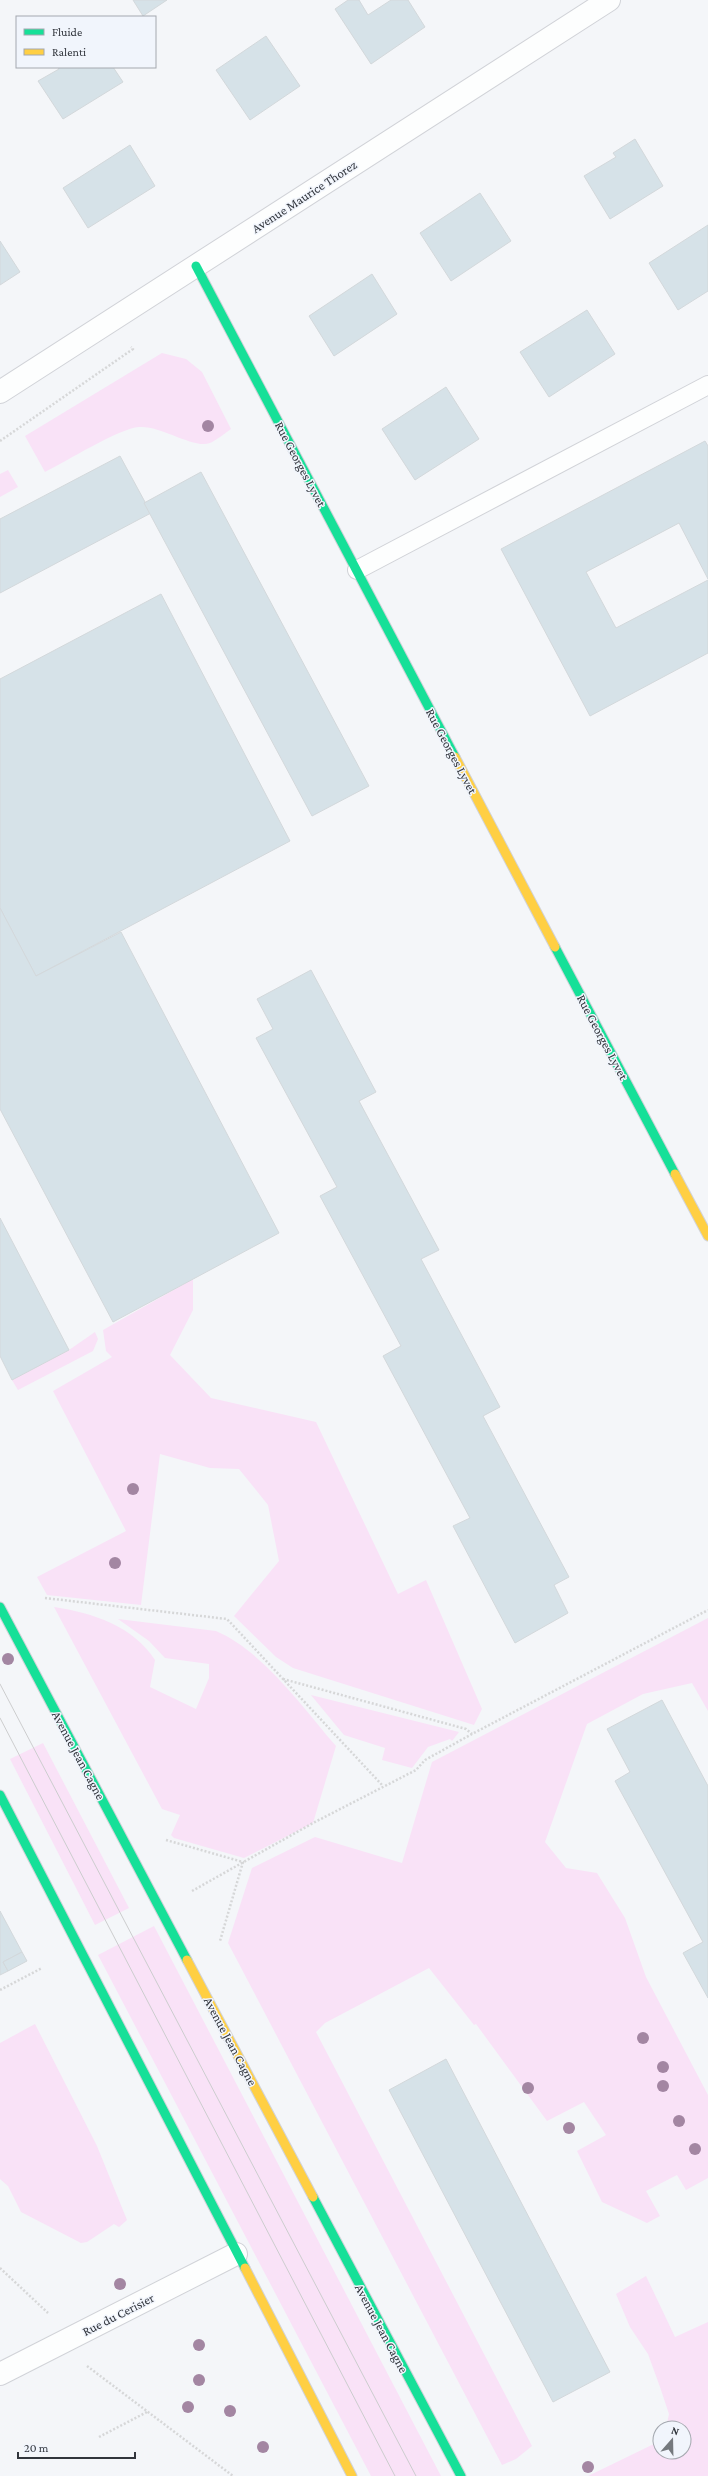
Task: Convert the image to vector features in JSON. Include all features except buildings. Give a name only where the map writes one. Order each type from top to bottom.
[{"type":"street","name":"Avenue Maurice Thorez","points":[[0,392],[609,0]]},
{"type":"street","name":"Rue Georges Lyvet","points":[[196,266],[708,1236]]},
{"type":"street","name":"Avenue Jean Cagne","points":[[0,1607],[461,2476]]},
{"type":"street","points":[[0,1796],[352,2476]]},
{"type":"street","name":"Rue du Cerisier","points":[[0,2374],[236,2254]]},
{"type":"lane","points":[[357,570],[708,385]]},
{"type":"path","points":[[0,441],[133,349],[113,320]]},
{"type":"path","points":[[45,1598],[227,1619],[382,1786]]},
{"type":"path","points":[[192,1891],[382,1786],[416,1770],[425,1760],[472,1734],[708,1610]]},
{"type":"path","points":[[283,1679],[466,1729],[472,1734]]},
{"type":"path","points":[[166,1840],[243,1862]]},
{"type":"path","points":[[220,1941],[243,1862]]},
{"type":"path","points":[[0,1990],[42,1968]]},
{"type":"path","points":[[0,2268],[54,2318],[74,2356],[233,2476]]},
{"type":"path","points":[[99,2437],[148,2412]]},
{"type":"shaded area","points":[[162,353],[186,359],[202,372],[231,429],[213,442],[203,444],[195,443],[148,427],[130,429],[92,446],[45,472],[25,436]]},
{"type":"shaded area","points":[[8,470],[18,487],[0,497],[0,474]]},
{"type":"shaded area","points":[[193,1279],[193,1310],[170,1355],[211,1398],[316,1422],[398,1594],[426,1580],[482,1709],[474,1725],[293,1668],[276,1657],[234,1616],[279,1561],[268,1505],[239,1469],[210,1468],[160,1454],[141,1605],[47,1595],[37,1577],[126,1531],[53,1391],[112,1357],[106,1351],[103,1330]]},
{"type":"shaded area","points":[[95,1332],[98,1339],[93,1351],[18,1390],[12,1380],[69,1350]]},
{"type":"shaded area","points":[[54,1607],[97,1617],[124,1630],[146,1648],[155,1660],[150,1687],[196,1709],[209,1678],[209,1664],[165,1658],[149,1641],[118,1619],[216,1631],[233,1640],[250,1652],[266,1666],[296,1698],[336,1746],[313,1823],[244,1858],[174,1838],[171,1835],[180,1815],[162,1809]]},
{"type":"shaded area","points":[[708,1618],[708,1711],[692,1683],[643,1694],[587,1724],[545,1842],[566,1868],[597,1873],[625,1918],[646,1977],[708,2095],[708,2178],[686,2190],[677,2175],[646,2191],[660,2216],[647,2223],[602,2202],[577,2151],[606,2135],[584,2102],[547,2121],[476,2024],[474,2025],[429,1968],[325,2023],[316,2032],[532,2446],[516,2459],[502,2465],[228,1943],[252,1868],[315,1837],[402,1863],[432,1762]]},
{"type":"shaded area","points":[[311,1695],[459,1732],[452,1741],[450,1739],[428,1747],[412,1768],[382,1760],[385,1748],[344,1735]]},
{"type":"shaded area","points":[[43,1743],[129,1908],[95,1925],[10,1759]]},
{"type":"shaded area","points":[[154,1926],[441,2476],[371,2476],[98,1955]]},
{"type":"shaded area","points":[[35,2024],[97,2146],[127,2220],[119,2227],[114,2224],[87,2242],[81,2243],[21,2212],[8,2186],[0,2179],[0,2043]]},
{"type":"shaded area","points":[[646,2276],[675,2337],[708,2322],[708,2476],[588,2476],[652,2445],[652,2460],[692,2460],[692,2420],[668,2420],[669,2414],[648,2354],[630,2327],[616,2294]]},
{"type":"tram line","points":[[0,1684],[416,2476]]},
{"type":"tram line","points":[[0,1718],[395,2476]]},
{"type":"traffic: fast","points":[[196,266],[455,757]]},
{"type":"traffic: fast","points":[[555,947],[675,1174]]},
{"type":"traffic: fast","points":[[0,1607],[187,1960]]},
{"type":"traffic: fast","points":[[0,1795],[245,2268]]},
{"type":"traffic: fast","points":[[313,2197],[461,2476]]},
{"type":"traffic: slow","points":[[455,757],[555,947]]},
{"type":"traffic: slow","points":[[675,1174],[708,1236]]},
{"type":"traffic: slow","points":[[187,1960],[313,2197]]},
{"type":"traffic: slow","points":[[245,2268],[352,2476]]}]
